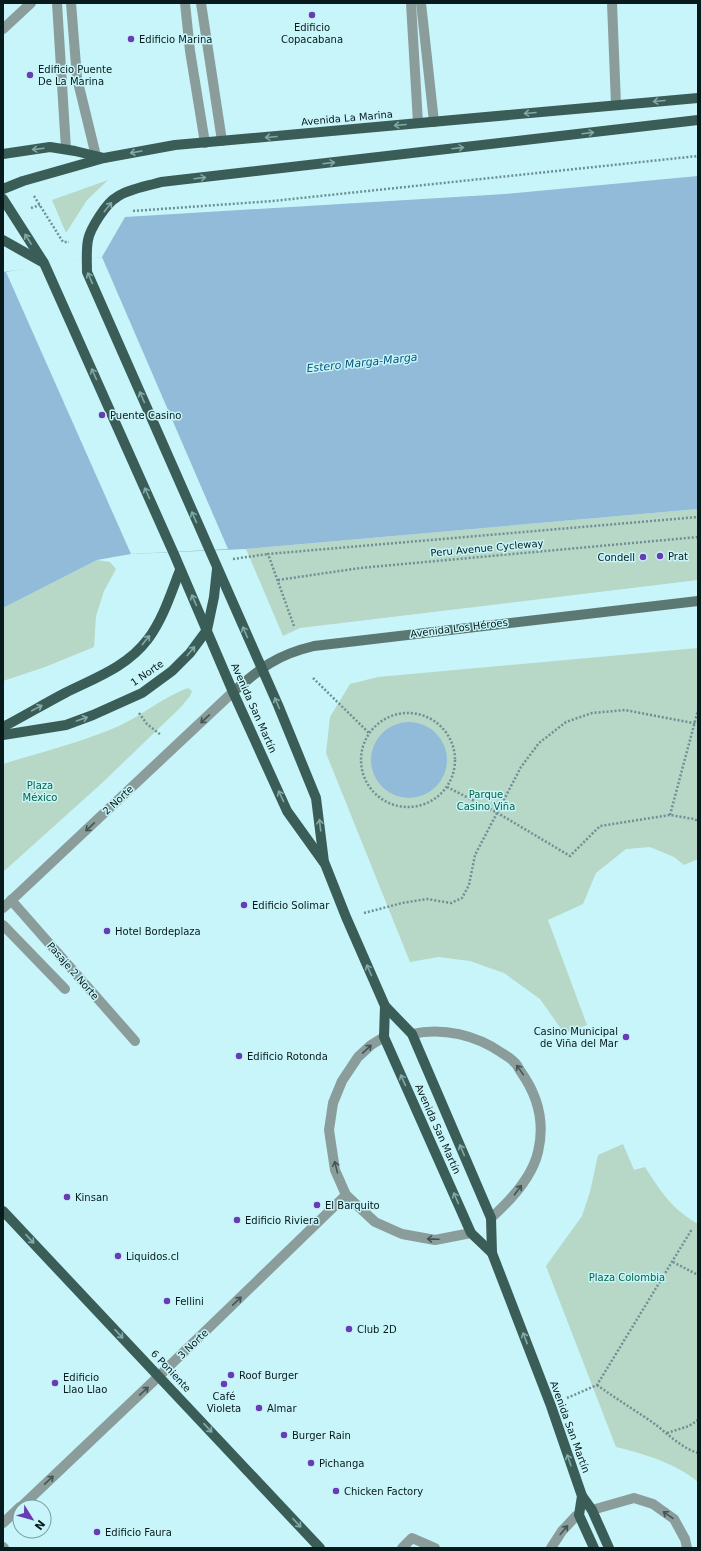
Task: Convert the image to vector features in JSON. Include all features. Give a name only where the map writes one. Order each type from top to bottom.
[{"type":"main road","name":"Avenida La Marina","points":[[3,189],[23,181],[100,157],[175,146],[698,98]]},
{"type":"main road","points":[[214,561],[87,272],[88,240],[95,224],[108,205],[117,196],[161,182],[698,120]]},
{"type":"main road","points":[[3,154],[50,148],[66,149],[100,157]]},
{"type":"main road","points":[[3,199],[44,263]]},
{"type":"main road","points":[[3,240],[44,263]]},
{"type":"main road","name":"Avenida San Martín","points":[[44,263],[287,811],[325,864]]},
{"type":"main road","name":"Avenida San Martín","points":[[214,561],[278,705],[316,798],[325,864],[346,917],[385,1006],[412,1034],[491,1218],[492,1253],[551,1406],[582,1496],[592,1510],[609,1548]]},
{"type":"main road","name":"1 Norte","points":[[3,735],[66,725],[93,715],[142,693],[172,671],[190,653],[207,630],[214,597],[214,561]]},
{"type":"main road","points":[[3,727],[65,693],[114,669],[133,655],[148,639],[158,623],[180,570]]},
{"type":"main road","name":"Avenida San Martín","points":[[385,1006],[384,1037],[471,1233],[492,1253]]},
{"type":"main road","name":"6 Poniente","points":[[3,1211],[160,1376],[320,1548]]},
{"type":"main road","name":"Avenida San Martín","points":[[579,1515],[582,1496]]},
{"type":"main road","points":[[579,1515],[594,1548]]},
{"type":"street","points":[[3,29],[31,3]]},
{"type":"street","points":[[57,3],[66,149]]},
{"type":"street","points":[[71,3],[77,78],[100,157]]},
{"type":"street","points":[[185,3],[190,51],[205,143]]},
{"type":"street","points":[[201,3],[222,141]]},
{"type":"street","points":[[412,3],[418,123]]},
{"type":"street","points":[[421,3],[434,122]]},
{"type":"street","points":[[612,3],[616,105]]},
{"type":"street","name":"Avenida Los Héroes","points":[[233,692],[261,668],[279,657],[302,648],[328,643],[698,600]]},
{"type":"street","name":"2 Norte","points":[[3,908],[233,692]]},
{"type":"street","name":"Pasaje 2 Norte","points":[[12,900],[135,1041]]},
{"type":"street","points":[[3,925],[65,989]]},
{"type":"street","points":[[412,1034],[436,1031],[455,1033],[482,1042],[514,1062],[528,1082],[540,1114],[542,1132],[538,1154],[530,1172],[520,1188],[491,1218]]},
{"type":"street","points":[[384,1037],[371,1045],[358,1057],[342,1081],[333,1103],[329,1130],[336,1170],[346,1195],[375,1222],[402,1234],[435,1240],[471,1233]]},
{"type":"street","name":"3 Norte","points":[[29,1499],[160,1376],[346,1195]]},
{"type":"street","points":[[592,1510],[634,1498],[653,1504],[674,1519],[685,1539],[687,1548]]},
{"type":"street","name":"3 Norte","points":[[3,1523],[12,1515]]},
{"type":"street","points":[[552,1548],[562,1531],[576,1516],[579,1515]]},
{"type":"street","points":[[402,1548],[412,1538],[435,1548]]},
{"type":"path","points":[[131,211],[273,201],[698,156]]},
{"type":"path","points":[[31,190],[63,242],[88,240]]},
{"type":"path","points":[[30,208],[40,205]]},
{"type":"path","points":[[214,561],[268,554],[698,517]]},
{"type":"path","name":"Peru Avenue Cycleway","points":[[278,580],[360,568],[698,537]]},
{"type":"path","points":[[268,554],[294,626]]},
{"type":"path","points":[[313,678],[369,733]]},
{"type":"path","points":[[131,698],[136,709],[147,724],[176,746]]},
{"type":"path","points":[[346,917],[402,903],[427,900],[451,903],[462,898],[469,885],[475,855],[520,767],[539,743],[566,722],[592,713],[625,710],[696,723]]},
{"type":"path","points":[[670,815],[696,723],[698,710]]},
{"type":"path","points":[[407,713],[422,715],[435,721],[446,732],[453,745],[455,759],[453,774],[447,787],[435,799],[420,806],[404,808],[387,804],[371,790],[365,780],[360,764],[362,748],[369,733],[380,722],[393,716],[407,713]]},
{"type":"path","points":[[447,787],[496,812],[570,856],[600,826],[670,815],[698,821]]},
{"type":"path","points":[[551,1406],[597,1385],[692,1229]]},
{"type":"path","points":[[673,1262],[698,1275]]},
{"type":"path","points":[[597,1385],[621,1403],[652,1422],[681,1444],[698,1453]]},
{"type":"path","points":[[667,1433],[689,1426],[698,1420]]},
{"type":"green space","points":[[108,180],[87,200],[66,233],[52,200]]},
{"type":"green space","points":[[698,509],[698,580],[300,628],[283,636],[246,549]]},
{"type":"green space","points":[[97,560],[110,562],[116,569],[104,591],[96,616],[94,647],[45,667],[3,681],[3,608]]},
{"type":"green space","name":"Parque Casino Viña","points":[[698,648],[698,859],[684,865],[674,857],[650,847],[626,849],[596,873],[583,904],[548,920],[587,1025],[564,1033],[540,999],[504,973],[470,961],[438,957],[410,962],[326,753],[330,717],[350,684],[378,677]]},
{"type":"green space","name":"Plaza México","points":[[188,688],[192,691],[181,707],[102,783],[3,872],[3,764],[105,732],[136,717],[170,696]]},
{"type":"green space","name":"Plaza Colombia","points":[[623,1144],[634,1170],[645,1167],[656,1184],[674,1206],[689,1219],[698,1224],[698,1482],[670,1464],[616,1447],[546,1266],[582,1216],[590,1192],[598,1155]]},
{"type":"water","name":"Estero Marga-Marga","points":[[698,176],[698,509],[246,549],[131,554],[97,560],[3,608],[3,272],[102,257],[125,217],[505,194]]},
{"type":"water","points":[[409,722],[423,725],[436,733],[444,746],[447,760],[444,774],[436,787],[423,795],[409,798],[395,795],[382,787],[374,774],[371,760],[374,746],[382,733],[395,725]]},
{"type":"pier","points":[[102,257],[228,549],[131,554],[6,272]]},
{"type":"place","name":"Edificio Copacabana","points":[[312,15]]},
{"type":"place","name":"Edificio Marina","points":[[131,39]]},
{"type":"place","name":"Edificio Puente De La Marina","points":[[30,75]]},
{"type":"place","name":"Puente Casino","points":[[102,415]]},
{"type":"place","name":"Prat","points":[[660,556]]},
{"type":"place","name":"Condell","points":[[643,557]]},
{"type":"place","name":"Edificio Solimar","points":[[244,905]]},
{"type":"place","name":"Hotel Bordeplaza","points":[[107,931]]},
{"type":"place","name":"Casino Municipal de Viña del Mar","points":[[626,1037]]},
{"type":"place","name":"Edificio Rotonda","points":[[239,1056]]},
{"type":"place","name":"Kinsan","points":[[67,1197]]},
{"type":"place","name":"El Barquito","points":[[317,1205]]},
{"type":"place","name":"Edificio Riviera","points":[[237,1220]]},
{"type":"place","name":"Liquidos.cl","points":[[118,1256]]},
{"type":"place","name":"Fellini","points":[[167,1301]]},
{"type":"place","name":"Club 2D","points":[[349,1329]]},
{"type":"place","name":"Roof Burger","points":[[231,1375]]},
{"type":"place","name":"Edificio Llao Llao","points":[[55,1383]]},
{"type":"place","name":"Café Violeta","points":[[224,1384]]},
{"type":"place","name":"Almar","points":[[259,1408]]},
{"type":"place","name":"Burger Rain","points":[[284,1435]]},
{"type":"place","name":"Pichanga","points":[[311,1463]]},
{"type":"place","name":"Chicken Factory","points":[[336,1491]]},
{"type":"place","name":"Edificio Faura","points":[[97,1532]]}]
